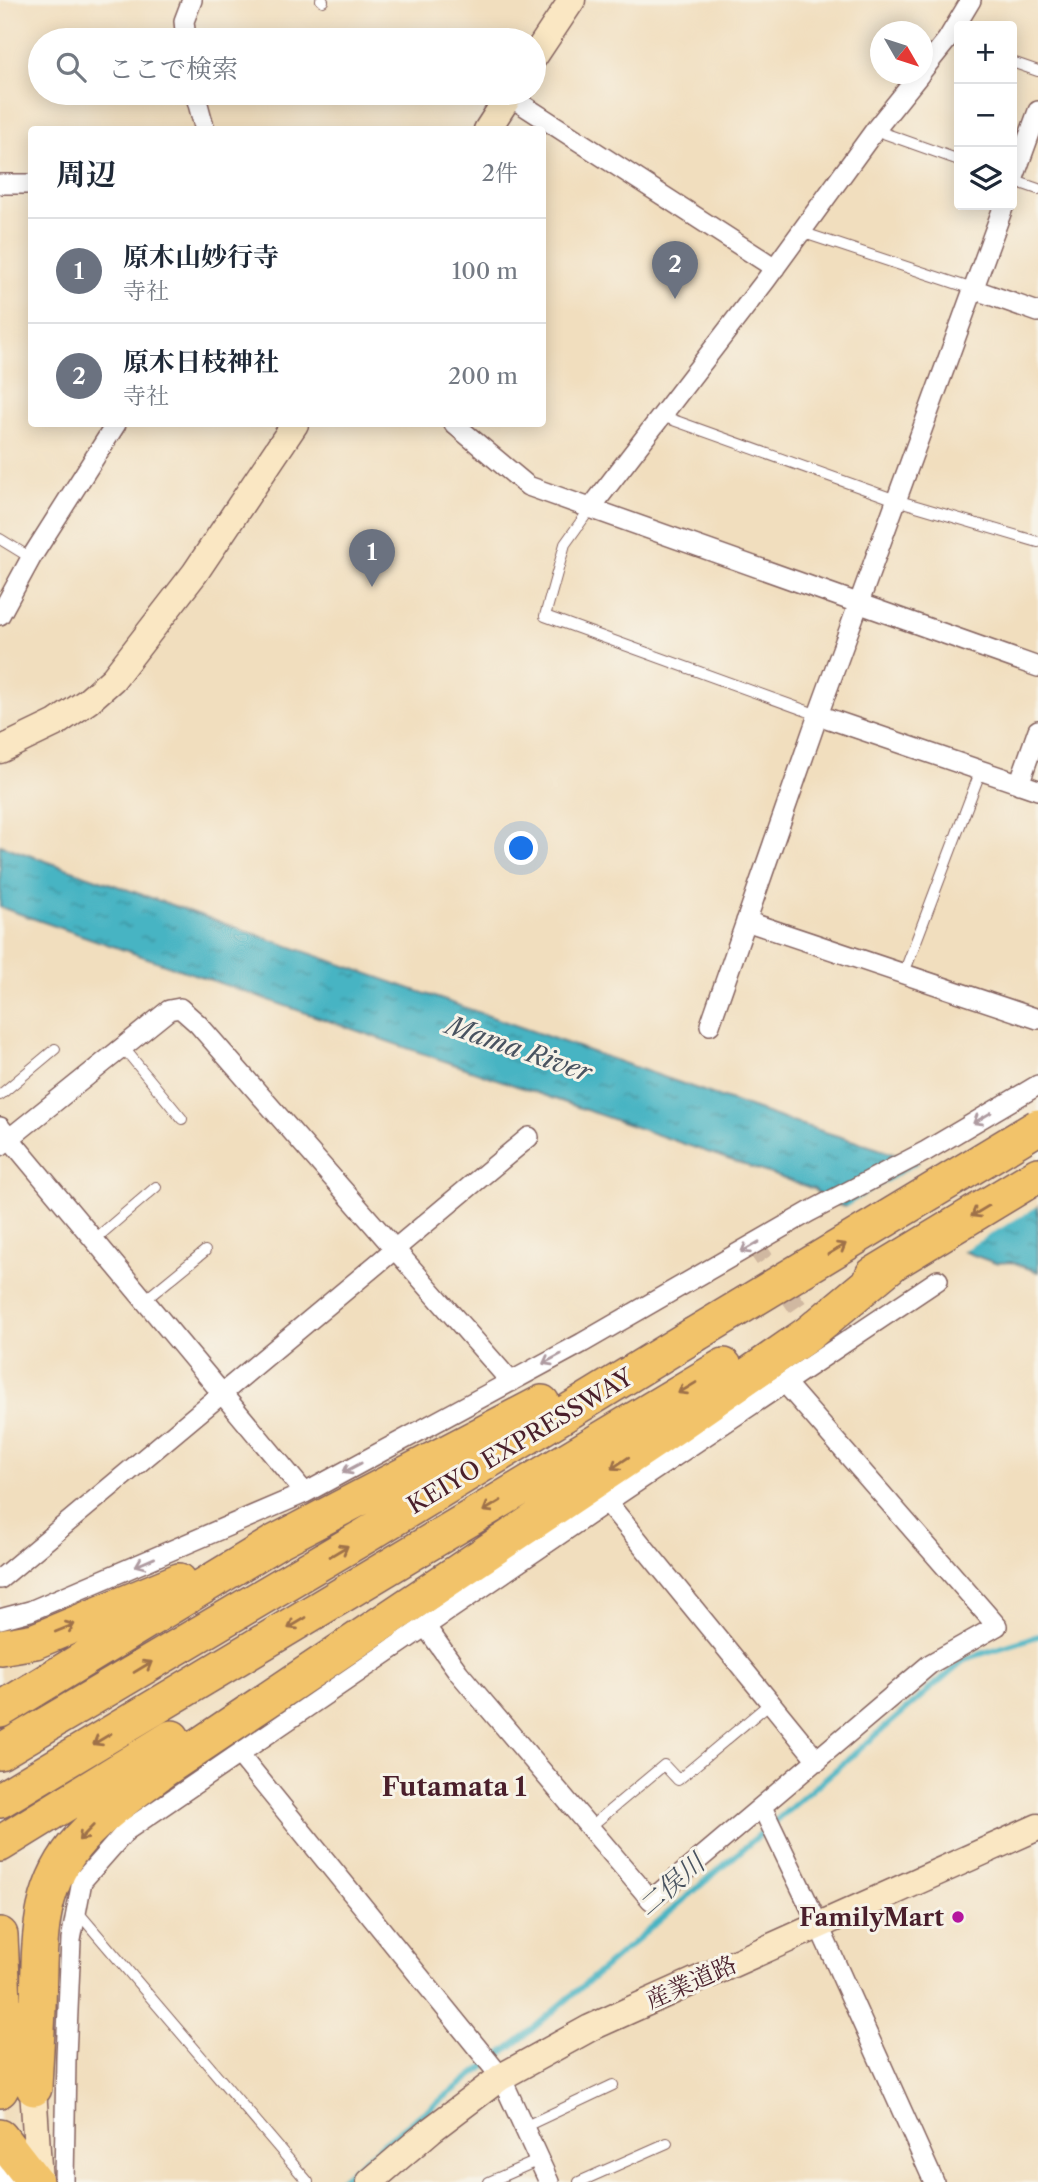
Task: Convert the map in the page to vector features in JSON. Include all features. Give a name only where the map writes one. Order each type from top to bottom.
[{"type":"highway","name":"KEIYO EXPRESSWAY","points":[[0,1752],[365,1536],[1038,1127]]},
{"type":"highway","name":"KEIYO EXPRESSWAY","points":[[0,1800],[377,1576],[1038,1175]]},
{"type":"highway","points":[[17,2090],[44,1906],[58,1870],[79,1840],[106,1812],[163,1770],[808,1334],[892,1264]]},
{"type":"highway","points":[[0,1710],[276,1542],[615,1365],[694,1335]]},
{"type":"highway","points":[[0,1844],[173,1737],[503,1541]]},
{"type":"highway","points":[[0,1647],[34,1641],[276,1542]]},
{"type":"highway","points":[[0,1935],[3,2002],[9,2008],[14,2048],[9,2071],[17,2090]]},
{"type":"highway","points":[[0,2137],[37,2182]]},
{"type":"main road","points":[[546,39],[572,0]]},
{"type":"main road","points":[[490,126],[503,105]]},
{"type":"main road","points":[[0,750],[56,723],[88,701],[113,679],[195,573],[293,427]]},
{"type":"main road","name":"産業道路","points":[[378,2179],[431,2130],[501,2077],[590,2028],[1038,1827]]},
{"type":"main road","points":[[17,2090],[37,2182]]},
{"type":"street","points":[[185,28],[184,21],[192,0]]},
{"type":"street","points":[[933,61],[953,42],[971,0]]},
{"type":"street","points":[[590,509],[775,268],[911,84]]},
{"type":"street","points":[[198,105],[204,126]]},
{"type":"street","points":[[527,105],[775,268]]},
{"type":"street","points":[[1017,168],[1038,111]]},
{"type":"street","points":[[0,184],[28,184]]},
{"type":"street","points":[[709,1025],[858,603],[1002,210]]},
{"type":"street","points":[[973,289],[1038,312]]},
{"type":"street","points":[[0,615],[31,558],[114,427]]},
{"type":"street","points":[[458,427],[528,486],[1038,667]]},
{"type":"street","points":[[818,715],[1038,790]]},
{"type":"street","points":[[1019,784],[1038,730]]},
{"type":"street","points":[[746,921],[1038,1019]]},
{"type":"street","points":[[305,1493],[145,1300],[3,1137],[169,1010],[180,1008],[198,1024],[510,1382]]},
{"type":"street","points":[[0,1619],[30,1611],[305,1493],[582,1343],[809,1212],[926,1151],[1038,1085]]},
{"type":"street","points":[[0,1578],[529,1137]]},
{"type":"street","points":[[64,2182],[71,1940],[82,1881],[126,1831],[607,1502],[938,1280]]},
{"type":"street","points":[[426,1627],[459,1673],[651,1900],[930,1664],[997,1626],[785,1383]]},
{"type":"street","points":[[607,1502],[818,1760]]},
{"type":"street","points":[[240,1755],[501,2077],[549,2182]]},
{"type":"street","points":[[762,1807],[818,1924],[934,2182]]},
{"type":"street","points":[[0,2168],[4,2182]]},
{"type":"lane","points":[[1017,64],[1038,71]]},
{"type":"lane","points":[[875,130],[954,158]]},
{"type":"lane","points":[[1017,183],[1038,189]]},
{"type":"lane","points":[[801,232],[973,289]]},
{"type":"lane","points":[[662,416],[896,500],[1038,542]]},
{"type":"lane","points":[[590,509],[565,544],[545,616],[818,715]]},
{"type":"lane","points":[[0,539],[31,558]]},
{"type":"lane","points":[[904,973],[981,770]]},
{"type":"lane","points":[[123,1047],[182,1119]]},
{"type":"lane","points":[[0,1095],[55,1049]]},
{"type":"lane","points":[[94,1240],[156,1186]]},
{"type":"lane","points":[[145,1300],[205,1251]]},
{"type":"lane","points":[[590,1828],[664,1765],[678,1780],[770,1703]]},
{"type":"lane","points":[[77,1910],[308,2182]]},
{"type":"lane","points":[[524,2127],[612,2085]]},
{"type":"lane","points":[[579,2182],[667,2143]]},
{"type":"lane","points":[[489,2182],[539,2160]]},
{"type":"water","name":"Mama River","points":[[0,845],[789,1121],[870,1146],[1038,1205],[1038,1272],[1011,1262],[995,1263],[823,1199],[814,1189],[0,907]]},
{"type":"pier","points":[[922,1161],[1038,1201],[1038,1206],[959,1253],[841,1210]]},
{"type":"waterway","name":"二俣川","points":[[338,2182],[384,2143],[522,2038],[965,1659],[1038,1636]]},
{"type":"tunnel","points":[[754,1244],[829,1353]]},
{"type":"place","name":"原木日枝神社","points":[[675,299]]},
{"type":"place","name":"原木山妙行寺","points":[[372,587]]},
{"type":"place","name":"FamilyMart","points":[[958,1917]]},
{"type":"district","name":"Futamata 1","points":[[454,1787]]}]
